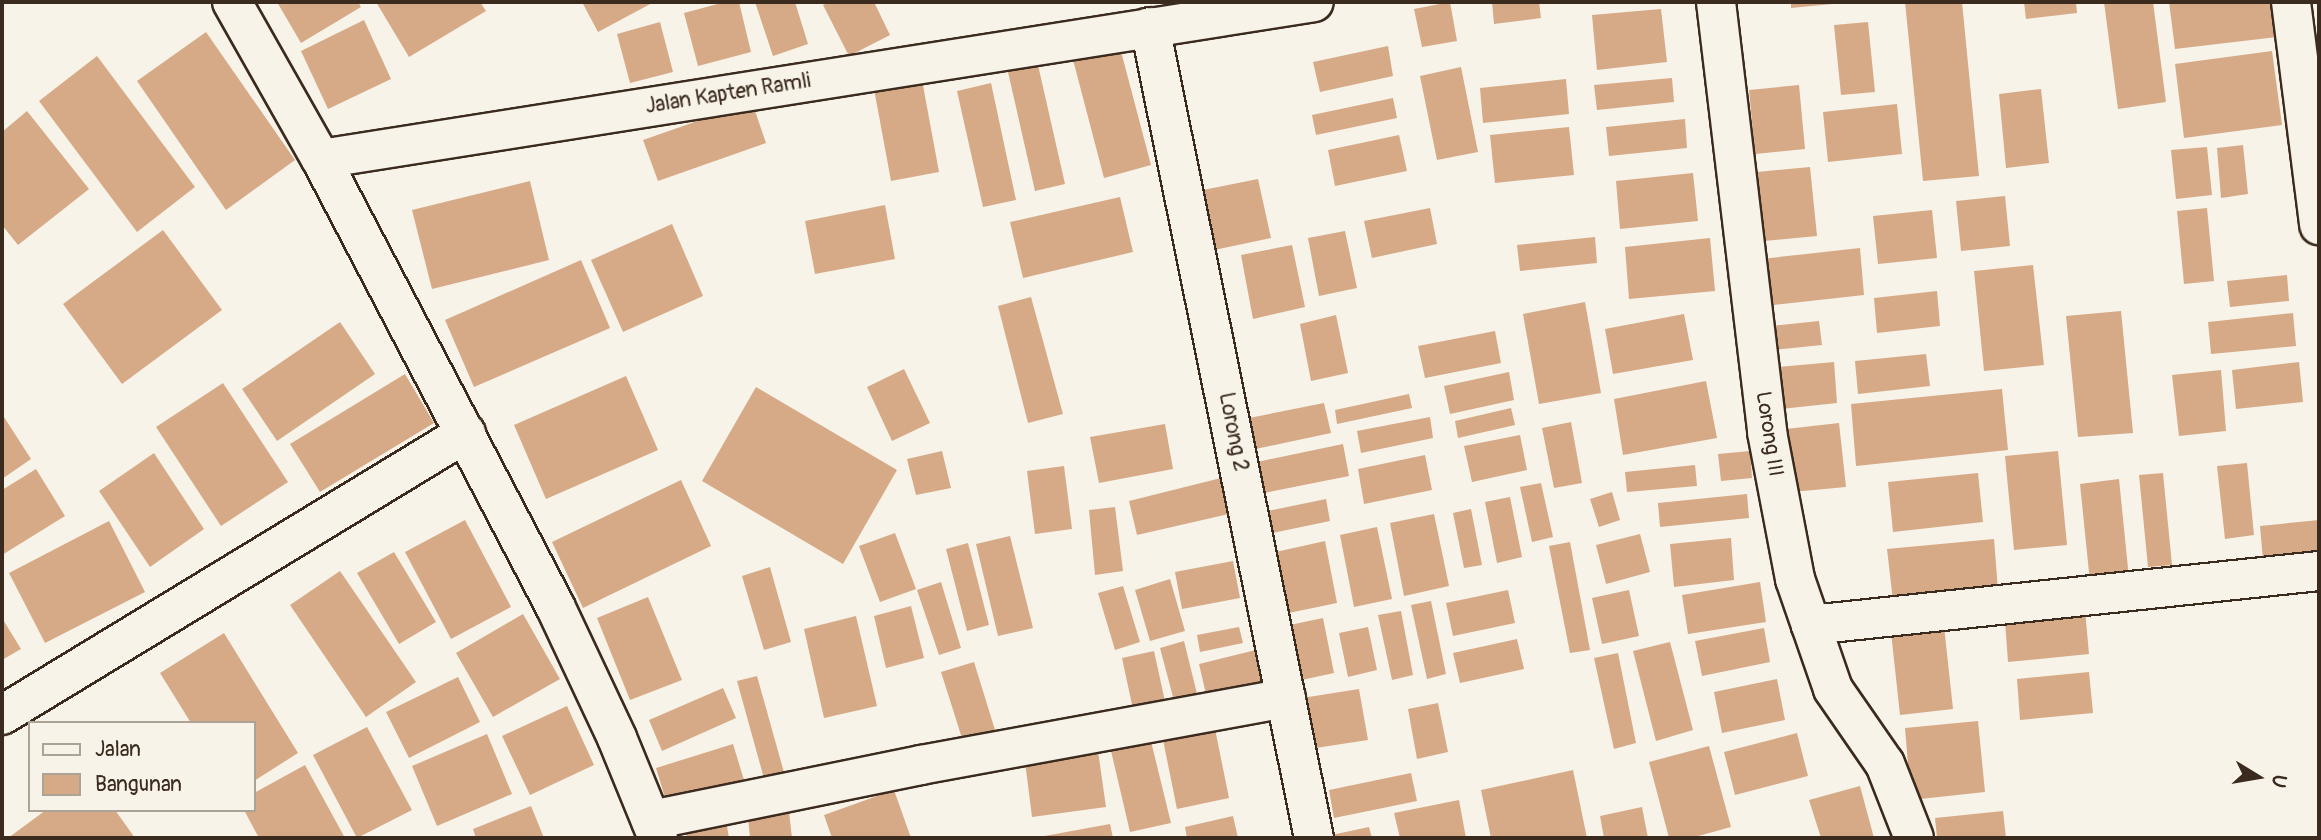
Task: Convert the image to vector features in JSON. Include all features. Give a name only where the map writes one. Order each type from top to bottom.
[{"type":"street","points":[[232,2],[321,159],[561,618],[617,737],[655,829],[921,765],[1286,698]]},
{"type":"street","name":"Jalan Kapten Ramli","points":[[321,159],[1314,2]]},
{"type":"street","name":"Lorong III","points":[[1716,2],[1767,432],[1795,579],[1833,689],[1885,764],[1914,838]]},
{"type":"street","points":[[2291,2],[2319,225]]},
{"type":"street","name":"Lorong 2","points":[[1150,27],[1314,838]]},
{"type":"street","points":[[2,715],[466,433]]},
{"type":"street","points":[[1811,625],[2319,571]]},
{"type":"building","points":[[277,2],[358,2],[361,7],[301,43]]},
{"type":"building","points":[[376,2],[480,2],[486,11],[409,57]]},
{"type":"building","points":[[582,2],[654,2],[598,32]]},
{"type":"building","points":[[725,2],[739,2],[751,52],[698,66],[684,13]]},
{"type":"building","points":[[755,2],[795,2],[808,44],[773,56]]},
{"type":"building","points":[[830,2],[874,2],[890,35],[849,56],[823,5]]},
{"type":"building","points":[[1450,2],[1457,41],[1422,47],[1414,9]]},
{"type":"building","points":[[1492,2],[1539,2],[1541,18],[1494,24]]},
{"type":"building","points":[[1791,2],[1832,2],[1832,4],[1791,8]]},
{"type":"building","points":[[1905,2],[1962,2],[1979,176],[1923,181]]},
{"type":"building","points":[[2024,2],[2076,2],[2077,13],[2026,19]]},
{"type":"building","points":[[2104,2],[2153,2],[2166,102],[2118,109]]},
{"type":"building","points":[[2169,2],[2272,2],[2277,37],[2175,49]]},
{"type":"building","points":[[1661,9],[1667,62],[1597,70],[1592,15]]},
{"type":"building","points":[[364,20],[391,79],[328,109],[301,51]]},
{"type":"building","points":[[660,22],[673,72],[630,83],[617,34]]},
{"type":"building","points":[[1868,22],[1875,92],[1841,95],[1834,25]]},
{"type":"building","points":[[206,32],[295,160],[226,210],[137,81]]},
{"type":"building","points":[[1118,40],[1151,165],[1104,178],[1071,52]]},
{"type":"building","points":[[1388,46],[1393,76],[1320,92],[1313,62]]},
{"type":"building","points":[[2272,51],[2282,125],[2184,138],[2175,64]]},
{"type":"building","points":[[97,56],[195,187],[137,232],[39,101]]},
{"type":"building","points":[[1038,65],[1065,184],[1035,191],[1008,72]]},
{"type":"building","points":[[1461,67],[1478,152],[1437,160],[1420,76]]},
{"type":"building","points":[[1672,78],[1674,102],[1597,110],[1594,85]]},
{"type":"building","points":[[1566,79],[1569,114],[1483,123],[1480,88]]},
{"type":"building","points":[[922,80],[939,172],[891,181],[874,89]]},
{"type":"building","points":[[991,83],[1016,200],[983,207],[957,91]]},
{"type":"building","points":[[1799,85],[1805,149],[1755,154],[1749,90]]},
{"type":"building","points":[[2041,89],[2049,163],[2006,168],[1999,94]]},
{"type":"building","points":[[1393,98],[1397,118],[1316,135],[1312,115]]},
{"type":"building","points":[[752,102],[766,143],[658,181],[643,140]]},
{"type":"building","points":[[1897,104],[1902,154],[1828,162],[1823,112]]},
{"type":"building","points":[[27,111],[89,189],[18,245],[2,225],[2,132]]},
{"type":"building","points":[[1685,119],[1687,148],[1609,156],[1606,127]]},
{"type":"building","points":[[1569,127],[1574,175],[1495,183],[1490,135]]},
{"type":"building","points":[[1399,135],[1407,171],[1335,186],[1328,150]]},
{"type":"building","points":[[2243,145],[2248,194],[2221,198],[2217,148]]},
{"type":"building","points":[[2207,147],[2212,195],[2176,199],[2171,150]]},
{"type":"building","points":[[1810,167],[1817,236],[1764,241],[1757,172]]},
{"type":"building","points":[[1693,173],[1698,221],[1620,229],[1616,181]]},
{"type":"building","points":[[1258,179],[1271,238],[1200,253],[1188,193]]},
{"type":"building","points":[[530,181],[549,260],[432,289],[412,210]]},
{"type":"building","points":[[2005,196],[2010,246],[1961,251],[1956,201]]},
{"type":"building","points":[[1120,197],[1133,252],[1023,278],[1010,222]]},
{"type":"building","points":[[885,205],[895,259],[815,274],[805,221]]},
{"type":"building","points":[[1430,208],[1437,244],[1372,258],[1364,221]]},
{"type":"building","points":[[2207,208],[2214,281],[2184,284],[2177,211]]},
{"type":"building","points":[[1932,210],[1937,258],[1878,264],[1873,216]]},
{"type":"building","points":[[672,224],[703,296],[623,332],[591,260]]},
{"type":"building","points":[[163,230],[222,310],[122,384],[63,304]]},
{"type":"building","points":[[1345,231],[1357,288],[1319,296],[1308,238]]},
{"type":"building","points":[[1595,237],[1597,263],[1520,271],[1517,245]]},
{"type":"building","points":[[1710,238],[1715,291],[1629,299],[1625,247]]},
{"type":"building","points":[[1292,245],[1305,307],[1253,319],[1241,255]]},
{"type":"building","points":[[1860,248],[1864,295],[1765,306],[1761,259]]},
{"type":"building","points":[[581,260],[610,328],[474,387],[445,320]]},
{"type":"building","points":[[2033,265],[2044,365],[1984,371],[1974,271]]},
{"type":"building","points":[[2287,275],[2289,301],[2230,307],[2227,281]]},
{"type":"building","points":[[1937,291],[1940,326],[1877,333],[1874,298]]},
{"type":"building","points":[[1031,297],[1063,414],[1028,423],[998,306]]},
{"type":"building","points":[[1585,302],[1601,393],[1539,404],[1523,314]]},
{"type":"building","points":[[2121,311],[2133,433],[2078,437],[2066,316]]},
{"type":"building","points":[[2293,313],[2296,346],[2211,354],[2208,322]]},
{"type":"building","points":[[1684,314],[1693,360],[1613,374],[1605,329]]},
{"type":"building","points":[[1336,315],[1348,373],[1311,381],[1300,324]]},
{"type":"building","points":[[1819,321],[1822,345],[1763,351],[1761,327]]},
{"type":"building","points":[[340,322],[375,374],[277,441],[242,389]]},
{"type":"building","points":[[1495,331],[1501,363],[1425,378],[1418,346]]},
{"type":"building","points":[[1926,354],[1930,386],[1858,394],[1855,361]]},
{"type":"building","points":[[1834,362],[1837,403],[1781,409],[1778,367]]},
{"type":"building","points":[[2299,362],[2303,402],[2236,409],[2232,370]]},
{"type":"building","points":[[904,369],[930,423],[892,441],[867,387]]},
{"type":"building","points":[[2221,370],[2226,431],[2179,436],[2172,375]]},
{"type":"building","points":[[1509,372],[1514,400],[1450,414],[1444,386]]},
{"type":"building","points":[[405,374],[434,423],[320,492],[290,444]]},
{"type":"building","points":[[626,376],[658,450],[546,499],[514,425]]},
{"type":"building","points":[[1706,381],[1717,438],[1623,455],[1614,399]]},
{"type":"building","points":[[223,383],[288,482],[221,526],[156,427]]},
{"type":"building","points":[[756,387],[897,470],[843,564],[702,481]]},
{"type":"building","points":[[2002,389],[2008,450],[1856,466],[1851,404]]},
{"type":"building","points":[[1409,394],[1412,408],[1337,424],[1335,410]]},
{"type":"building","points":[[1324,403],[1331,433],[1246,451],[1239,420]]},
{"type":"building","points":[[1511,408],[1515,425],[1458,438],[1455,421]]},
{"type":"building","points":[[2,414],[31,459],[2,479]]},
{"type":"building","points":[[1430,417],[1433,438],[1361,453],[1357,431]]},
{"type":"building","points":[[1571,422],[1582,483],[1554,488],[1542,428]]},
{"type":"building","points":[[1839,423],[1846,487],[1792,492],[1786,429]]},
{"type":"building","points":[[1165,424],[1173,469],[1099,483],[1090,437]]},
{"type":"building","points":[[1520,435],[1527,470],[1472,482],[1464,446]]},
{"type":"building","points":[[1343,444],[1349,476],[1264,493],[1257,462]]},
{"type":"building","points":[[942,451],[951,488],[916,495],[907,459]]},
{"type":"building","points":[[1750,451],[1752,478],[1721,481],[1718,454]]},
{"type":"building","points":[[2058,451],[2067,545],[2014,550],[2005,456]]},
{"type":"building","points":[[154,453],[204,529],[150,567],[99,491]]},
{"type":"building","points":[[1425,455],[1432,490],[1364,504],[1358,469]]},
{"type":"building","points":[[2247,463],[2254,535],[2225,539],[2217,466]]},
{"type":"building","points":[[1695,465],[1697,486],[1627,492],[1625,472]]},
{"type":"building","points":[[1064,466],[1072,529],[1035,534],[1027,471]]},
{"type":"building","points":[[36,469],[65,516],[2,555],[2,490]]},
{"type":"building","points":[[1978,473],[1983,522],[1893,532],[1888,482]]},
{"type":"building","points":[[2163,473],[2172,565],[2148,567],[2139,475]]},
{"type":"building","points":[[1225,477],[1233,513],[1137,535],[1129,501]]},
{"type":"building","points":[[2119,479],[2129,578],[2090,582],[2080,484]]},
{"type":"building","points":[[681,480],[711,546],[583,608],[552,542]]},
{"type":"building","points":[[1541,483],[1553,537],[1532,542],[1520,487]]},
{"type":"building","points":[[1612,492],[1620,520],[1599,527],[1590,499]]},
{"type":"building","points":[[1747,494],[1749,518],[1660,527],[1658,503]]},
{"type":"building","points":[[1510,497],[1522,557],[1497,563],[1485,502]]},
{"type":"building","points":[[1326,499],[1330,521],[1268,534],[1263,512]]},
{"type":"building","points":[[1115,507],[1123,571],[1095,575],[1089,510]]},
{"type":"building","points":[[1471,509],[1482,565],[1464,568],[1453,513]]},
{"type":"building","points":[[1434,514],[1449,586],[1404,596],[1390,523]]},
{"type":"building","points":[[465,520],[511,607],[451,639],[405,552]]},
{"type":"building","points":[[2319,520],[2319,554],[2263,560],[2260,526]]},
{"type":"building","points":[[109,521],[145,592],[45,643],[9,573]]},
{"type":"building","points":[[1377,527],[1392,599],[1354,607],[1340,535]]},
{"type":"building","points":[[895,533],[916,589],[880,602],[859,546]]},
{"type":"building","points":[[1640,534],[1650,572],[1606,584],[1596,545]]},
{"type":"building","points":[[1010,536],[1033,628],[998,636],[976,544]]},
{"type":"building","points":[[1731,538],[1734,580],[1674,587],[1670,544]]},
{"type":"building","points":[[1994,539],[1998,590],[1893,601],[1887,549]]},
{"type":"building","points":[[1325,541],[1337,603],[1279,615],[1267,554]]},
{"type":"building","points":[[1570,542],[1590,650],[1570,653],[1549,546]]},
{"type":"building","points":[[968,543],[989,625],[967,631],[946,549]]},
{"type":"building","points":[[394,552],[436,622],[399,644],[357,573]]},
{"type":"building","points":[[1233,561],[1240,598],[1182,609],[1175,572]]},
{"type":"building","points":[[770,567],[791,642],[764,650],[742,576]]},
{"type":"building","points":[[340,571],[416,682],[366,717],[290,605]]},
{"type":"building","points":[[1170,579],[1185,631],[1150,641],[1135,590]]},
{"type":"building","points":[[941,582],[961,648],[939,655],[917,590]]},
{"type":"building","points":[[1760,582],[1766,622],[1688,634],[1682,595]]},
{"type":"building","points":[[1123,586],[1140,642],[1115,650],[1098,593]]},
{"type":"building","points":[[1508,590],[1515,623],[1453,636],[1446,603]]},
{"type":"building","points":[[1629,590],[1639,636],[1602,644],[1592,598]]},
{"type":"building","points":[[648,597],[682,680],[630,700],[597,618]]},
{"type":"building","points":[[2084,599],[2089,654],[2008,662],[2004,607]]},
{"type":"building","points":[[1431,601],[1446,674],[1427,679],[1411,605]]},
{"type":"building","points":[[911,606],[924,658],[886,668],[874,616]]},
{"type":"building","points":[[1401,611],[1413,675],[1392,680],[1378,615]]},
{"type":"building","points":[[523,614],[560,679],[493,717],[456,653]]},
{"type":"building","points":[[856,616],[877,706],[824,718],[804,629]]},
{"type":"building","points":[[2,618],[21,649],[2,660]]},
{"type":"building","points":[[1323,618],[1334,673],[1297,681],[1285,626]]},
{"type":"building","points":[[1944,626],[1953,709],[1900,715],[1891,632]]},
{"type":"building","points":[[1239,627],[1243,643],[1200,652],[1197,635]]},
{"type":"building","points":[[1368,627],[1377,670],[1348,677],[1339,633]]},
{"type":"building","points":[[1764,628],[1770,662],[1702,676],[1695,641]]},
{"type":"building","points":[[224,633],[298,753],[256,780],[256,721],[190,721],[160,673]]},
{"type":"building","points":[[1517,639],[1524,669],[1460,683],[1453,653]]},
{"type":"building","points":[[1184,641],[1200,706],[1177,712],[1160,648]]},
{"type":"building","points":[[1670,642],[1693,730],[1656,741],[1633,651]]},
{"type":"building","points":[[1264,648],[1274,690],[1209,707],[1199,664]]},
{"type":"building","points":[[1154,651],[1166,706],[1134,714],[1122,658]]},
{"type":"building","points":[[1618,653],[1636,743],[1614,749],[1594,658]]},
{"type":"building","points":[[974,662],[999,743],[967,754],[941,672]]},
{"type":"building","points":[[2089,672],[2093,713],[2020,720],[2017,679]]},
{"type":"building","points":[[757,676],[785,776],[765,782],[737,681]]},
{"type":"building","points":[[458,677],[480,722],[409,758],[386,712]]},
{"type":"building","points":[[1777,679],[1785,720],[1722,733],[1714,692]]},
{"type":"building","points":[[723,688],[736,718],[662,751],[649,720]]},
{"type":"building","points":[[1359,689],[1368,740],[1309,749],[1302,698]]},
{"type":"building","points":[[1438,703],[1448,752],[1417,759],[1408,709]]},
{"type":"building","points":[[567,706],[594,765],[530,795],[502,736]]},
{"type":"building","points":[[1978,721],[1985,792],[1911,800],[1905,728]]},
{"type":"building","points":[[1214,724],[1229,798],[1177,809],[1162,735]]},
{"type":"building","points":[[367,727],[412,810],[357,838],[313,755]]},
{"type":"building","points":[[1148,729],[1171,823],[1130,832],[1108,738]]},
{"type":"building","points":[[1797,733],[1808,776],[1735,795],[1724,752]]},
{"type":"building","points":[[487,734],[512,794],[437,826],[412,766]]},
{"type":"building","points":[[733,744],[744,780],[667,804],[656,768]]},
{"type":"building","points":[[1097,744],[1106,807],[1032,817],[1024,754]]},
{"type":"building","points":[[1709,746],[1731,827],[1691,838],[1669,838],[1649,762]]},
{"type":"building","points":[[305,765],[345,838],[259,838],[245,812],[256,812],[256,792]]},
{"type":"building","points":[[1573,770],[1587,838],[1491,838],[1481,790]]},
{"type":"building","points":[[1411,773],[1417,801],[1334,818],[1329,790]]},
{"type":"building","points":[[1860,786],[1874,838],[1821,838],[1809,800]]},
{"type":"building","points":[[894,790],[911,838],[832,838],[824,815]]},
{"type":"building","points":[[1459,800],[1466,838],[1400,838],[1394,813]]},
{"type":"building","points":[[531,806],[544,838],[476,838],[473,829]]},
{"type":"building","points":[[1642,807],[1648,838],[1604,838],[1600,816]]},
{"type":"building","points":[[724,808],[729,838],[687,838],[683,814]]},
{"type":"building","points":[[2003,811],[2006,838],[1937,838],[1935,818]]},
{"type":"building","points":[[43,812],[116,812],[135,838],[8,838]]},
{"type":"building","points":[[789,812],[792,838],[750,838],[748,817]]},
{"type":"building","points":[[1233,816],[1238,838],[1187,838],[1185,827]]},
{"type":"building","points":[[1110,824],[1113,838],[1039,838],[1039,837]]},
{"type":"building","points":[[1369,827],[1372,838],[1322,838],[1322,837]]}]
